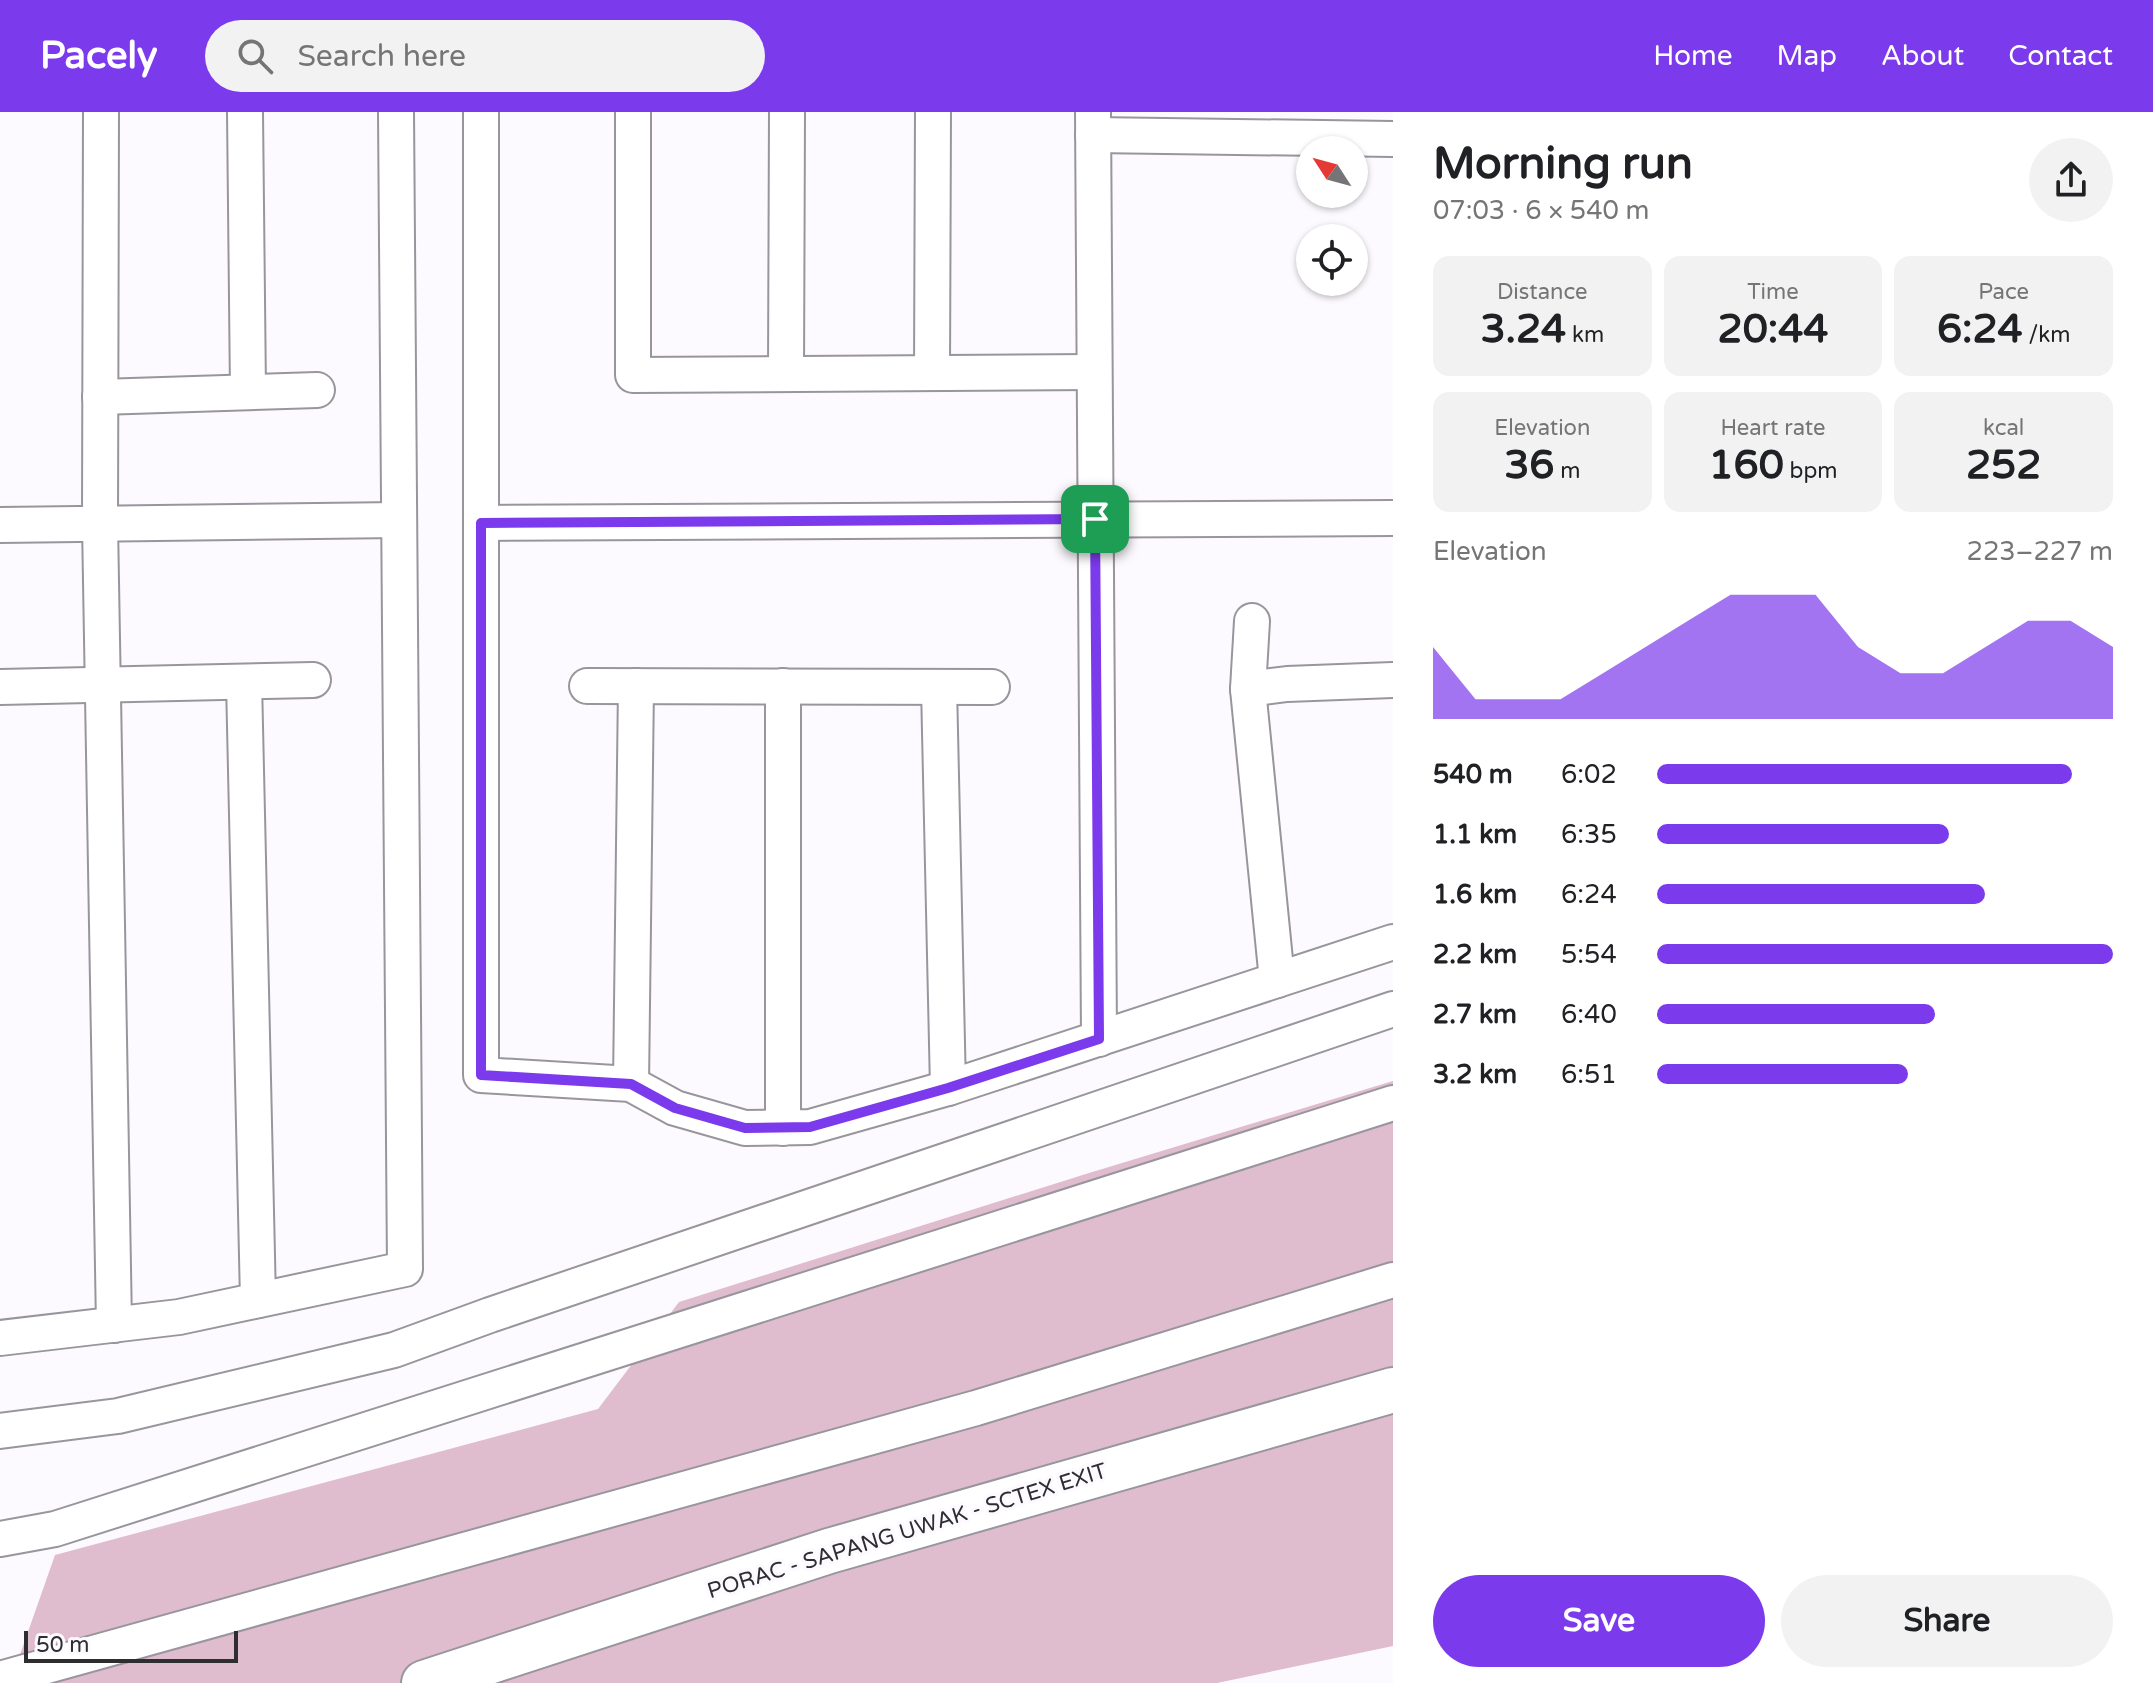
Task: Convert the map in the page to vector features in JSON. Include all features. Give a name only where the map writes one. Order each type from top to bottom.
[{"type":"main road","name":"PORAC - SAPANG UWAK - SCTEX EXIT","points":[[424,1683],[829,1551],[1393,1390]]},
{"type":"street","points":[[101,112],[100,524],[114,1325]]},
{"type":"street","points":[[245,112],[248,392]]},
{"type":"street","points":[[0,1338],[179,1317],[405,1269],[396,112]]},
{"type":"street","points":[[481,112],[481,1075],[631,1084],[675,1108],[745,1128],[810,1127],[948,1088],[1393,942]]},
{"type":"street","points":[[633,112],[633,375],[1094,372]]},
{"type":"street","points":[[786,374],[787,112]]},
{"type":"street","points":[[932,373],[933,112]]},
{"type":"street","points":[[1099,1039],[1093,124],[1393,139]]},
{"type":"street","points":[[100,397],[317,390]]},
{"type":"street","points":[[481,523],[1393,518]]},
{"type":"street","points":[[0,525],[399,520]]},
{"type":"street","points":[[1252,621],[1248,689],[1277,980]]},
{"type":"street","points":[[0,687],[313,680]]},
{"type":"street","points":[[1248,689],[1287,684],[1393,680]]},
{"type":"street","points":[[244,682],[258,1300]]},
{"type":"street","points":[[587,686],[992,687]]},
{"type":"street","points":[[631,1084],[636,686]]},
{"type":"street","points":[[783,686],[783,1128]]},
{"type":"street","points":[[939,687],[948,1088]]},
{"type":"street","points":[[0,1431],[118,1416],[394,1350],[1393,1009]]},
{"type":"street","points":[[0,1539],[55,1529],[1393,1103]]},
{"type":"street","points":[[0,1679],[976,1408],[1393,1280]]},
{"type":"shaded area","points":[[1393,1081],[1393,1646],[1217,1683],[10,1683],[55,1555],[598,1409],[679,1302]]},
{"type":"route","points":[[1095,519],[1099,1039],[948,1088],[810,1127],[745,1128],[675,1108],[631,1084],[481,1075],[481,523],[1095,519]]}]
